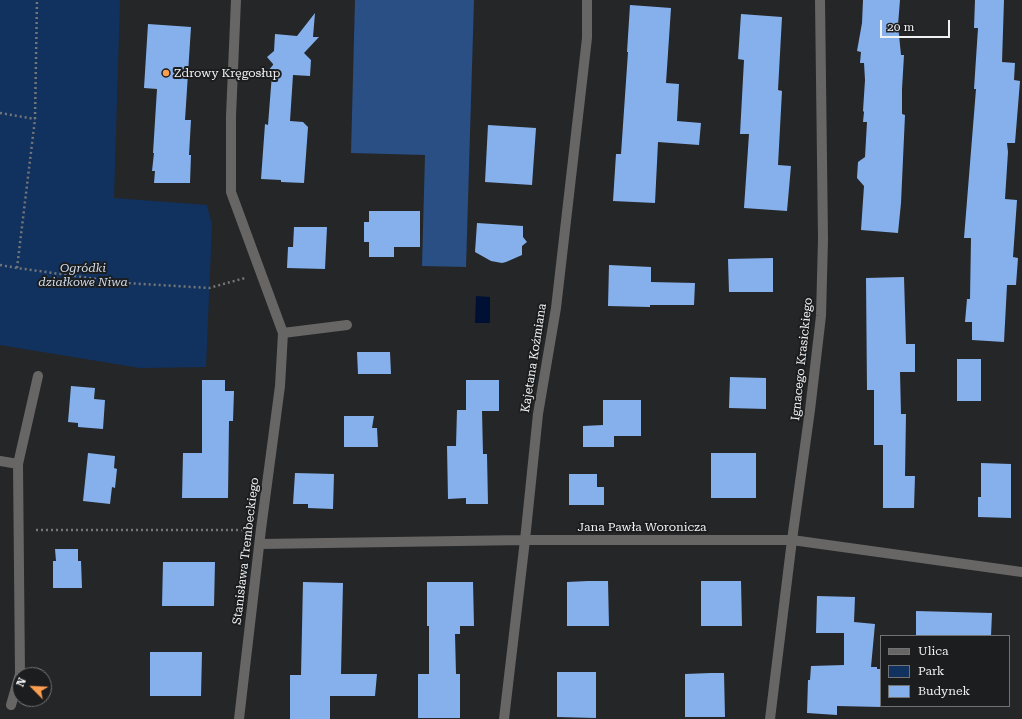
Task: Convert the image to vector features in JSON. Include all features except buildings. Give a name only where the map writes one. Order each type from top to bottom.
[{"type":"street","points":[[236,0],[231,116],[230,192],[283,333],[347,325]]},
{"type":"street","name":"Kajetana Koźmiana","points":[[504,719],[538,414],[556,308],[587,38],[586,0]]},
{"type":"street","name":"Ignacego Krasickiego","points":[[770,719],[821,316],[823,239],[820,0]]},
{"type":"street","name":"Stanisława Trembeckiego","points":[[239,719],[261,530],[280,386],[283,333]]},
{"type":"street","points":[[11,705],[20,674],[18,464],[38,376]]},
{"type":"street","points":[[0,460],[18,464]]},
{"type":"street","name":"Jana Pawła Woronicza","points":[[260,544],[525,540],[792,540],[1022,572]]},
{"type":"path","points":[[17,268],[35,119],[37,0]]},
{"type":"path","points":[[0,113],[35,119]]},
{"type":"path","points":[[0,265],[126,283],[209,288],[261,273]]},
{"type":"path","points":[[19,530],[261,530]]},
{"type":"green space","name":"Ogródki działkowe Niwa","points":[[0,0],[120,0],[114,198],[207,205],[212,225],[206,367],[140,368],[0,345]]},
{"type":"shaded area","points":[[355,0],[474,0],[466,267],[422,266],[425,155],[351,153]]},
{"type":"shaded area","points":[[476,296],[490,297],[490,323],[475,323]]},
{"type":"place","name":"Zdrowy Kręgosłup","points":[[166,73]]}]
